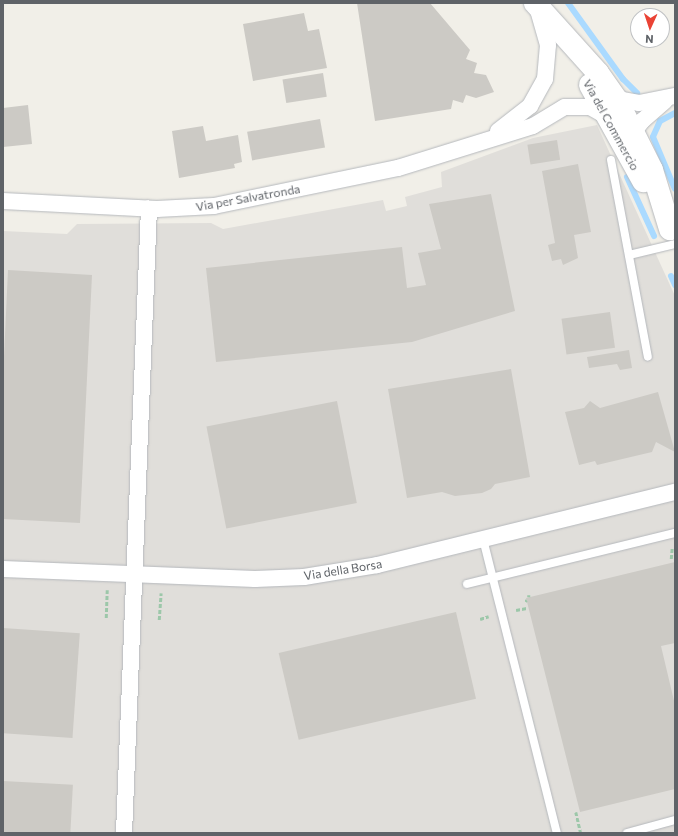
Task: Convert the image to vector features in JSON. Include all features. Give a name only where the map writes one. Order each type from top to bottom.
[{"type":"street","name":"Via del Commercio","points":[[535,3],[612,93],[637,137],[658,185],[673,238]]},
{"type":"street","name":"Via per Salvatronda","points":[[487,138],[526,111],[543,84],[548,45],[535,3]]},
{"type":"street","name":"Via del Commercio","points":[[550,22],[609,119],[673,238]]},
{"type":"street","points":[[612,93],[622,100],[636,103],[673,97]]},
{"type":"street","points":[[637,137],[636,129],[642,121],[673,97]]},
{"type":"street","name":"Via per Salvatronda","points":[[3,201],[149,208],[214,206],[367,176],[487,138],[533,126],[565,107],[593,108],[609,119]]},
{"type":"street","points":[[124,833],[149,208]]},
{"type":"street","name":"Via della Borsa","points":[[3,569],[255,579],[304,577],[377,565],[675,492]]},
{"type":"lane","points":[[611,160],[648,357]]},
{"type":"lane","points":[[629,255],[673,238]]},
{"type":"lane","points":[[467,584],[675,532]]},
{"type":"lane","points":[[483,539],[557,833]]},
{"type":"lane","points":[[627,833],[675,820]]},
{"type":"path","points":[[672,546],[672,560]]},
{"type":"path","points":[[106,618],[107,588]]},
{"type":"path","points":[[160,620],[161,590]]},
{"type":"path","points":[[512,611],[527,608]]},
{"type":"path","points":[[576,812],[582,833]]},
{"type":"shaded area","points":[[597,125],[675,296],[675,833],[3,833],[3,231],[67,234],[77,224],[211,223],[223,229],[383,200],[386,211],[407,206],[405,197],[442,187],[441,172],[533,138]]},
{"type":"building","points":[[357,3],[430,3],[470,50],[466,59],[477,63],[474,73],[486,75],[494,92],[476,98],[466,95],[463,103],[453,100],[451,109],[375,121]]},
{"type":"building","points":[[304,13],[308,31],[319,29],[327,68],[253,81],[243,24]]},
{"type":"building","points":[[323,73],[327,97],[286,103],[283,79]]},
{"type":"building","points":[[28,105],[32,144],[3,147],[3,108]]},
{"type":"building","points":[[320,119],[325,148],[252,160],[247,132]]},
{"type":"building","points":[[203,126],[206,141],[238,135],[242,162],[234,164],[235,168],[179,178],[172,131]]},
{"type":"building","points":[[557,140],[560,160],[530,164],[527,145]]},
{"type":"building","points":[[578,164],[591,232],[574,235],[578,258],[563,265],[561,259],[552,261],[548,245],[555,243],[542,171]]},
{"type":"building","points":[[491,194],[515,311],[412,342],[216,362],[206,268],[402,247],[407,288],[426,285],[418,253],[441,249],[429,204]]},
{"type":"building","points":[[8,270],[92,275],[80,523],[3,519],[3,378]]},
{"type":"building","points":[[610,312],[615,348],[566,354],[561,319]]},
{"type":"building","points":[[629,350],[632,368],[620,370],[617,364],[589,368],[587,357]]},
{"type":"building","points":[[511,369],[530,477],[495,484],[491,489],[482,493],[455,496],[442,492],[407,498],[388,389]]},
{"type":"building","points":[[658,392],[675,452],[656,442],[652,452],[597,465],[595,461],[579,465],[565,412],[584,408],[590,401],[600,408]]},
{"type":"building","points":[[337,401],[357,503],[226,528],[206,426]]},
{"type":"building","points":[[675,562],[675,643],[661,646],[675,705],[675,789],[580,812],[526,598]]},
{"type":"building","points":[[456,612],[476,699],[299,740],[279,653]]},
{"type":"building","points":[[3,628],[80,633],[72,738],[3,733]]},
{"type":"building","points":[[3,781],[73,785],[70,833],[3,833]]},
{"type":"waterway","points":[[568,3],[623,79],[637,93]]},
{"type":"waterway","points":[[675,113],[660,121],[653,137],[675,189]]},
{"type":"waterway","points":[[627,177],[654,236]]},
{"type":"waterway","points":[[671,276],[675,285]]}]
